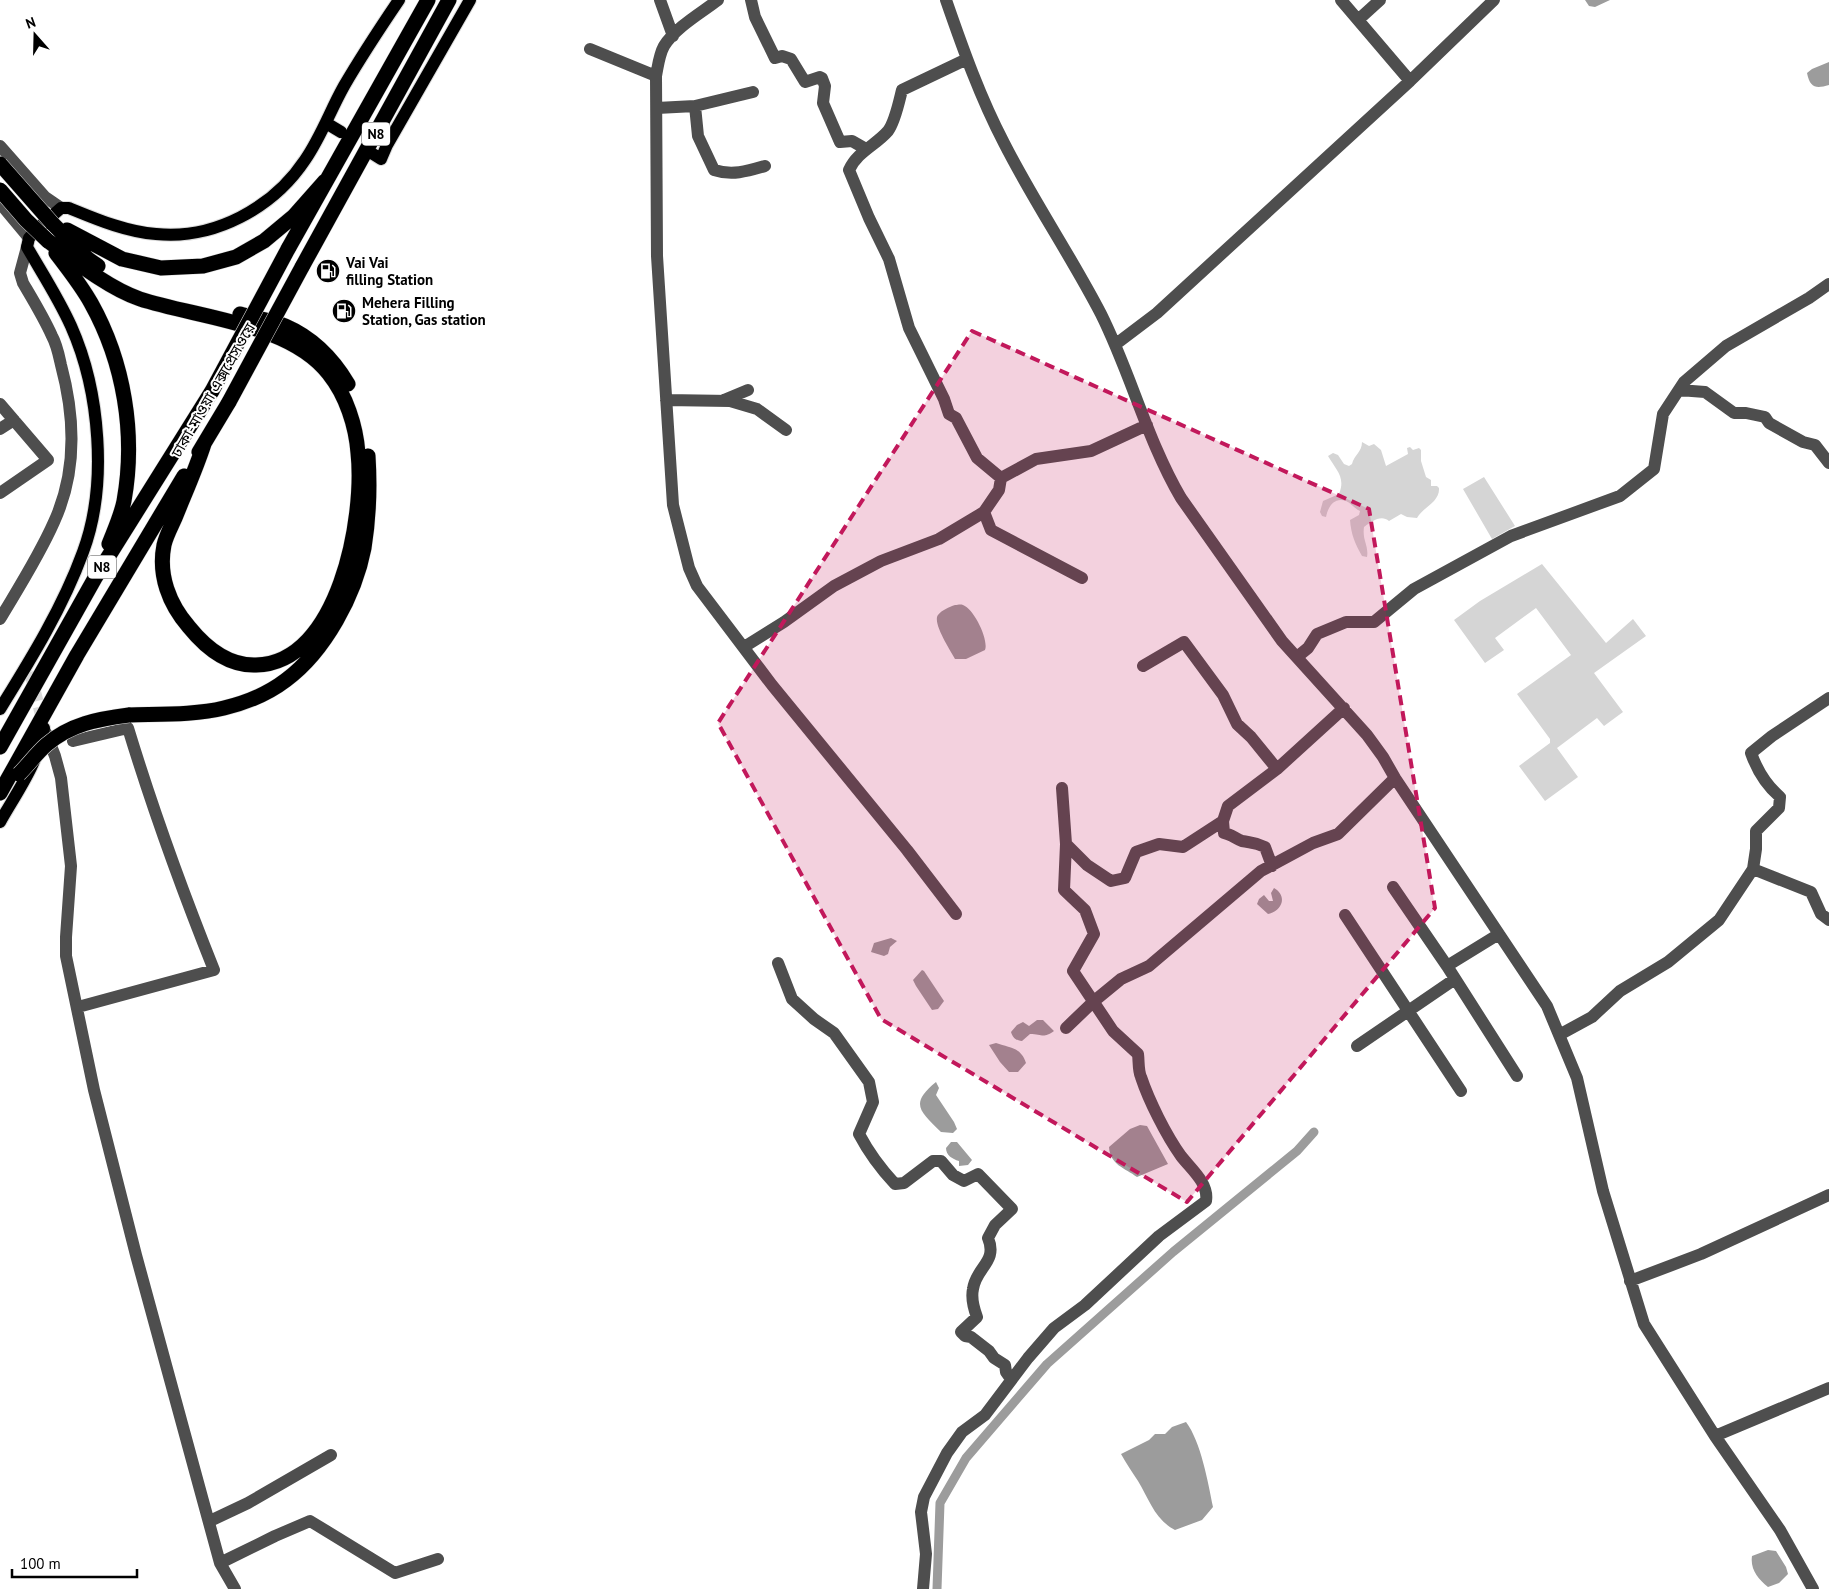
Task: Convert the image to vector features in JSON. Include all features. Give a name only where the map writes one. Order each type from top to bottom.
[{"type":"highway","name":"ঢাকা-মাওয়া এক্সপ্রেসওয়ে","points":[[0,747],[95,578],[212,392],[325,181],[428,0]]},
{"type":"highway","name":"ঢাকা-মাওয়া এক্সপ্রেসওয়ে","points":[[0,794],[122,579],[229,402],[449,0]]},
{"type":"highway","points":[[0,164],[52,223],[88,258],[107,272],[131,285],[163,295],[284,325],[320,347],[336,365],[352,391],[362,419],[368,447],[369,511],[364,549],[350,593],[331,629],[310,659],[286,681],[256,697],[224,708],[177,714],[129,715],[103,718],[72,728],[44,746],[0,794]]},
{"type":"highway","points":[[52,223],[122,259],[161,268],[203,266],[236,256],[264,241],[294,216],[325,181]]},
{"type":"highway","points":[[0,190],[26,220],[48,241],[90,271],[138,298],[255,329],[291,343],[313,357],[329,374],[342,395],[354,430],[358,453],[359,473],[356,517],[351,549],[331,605],[319,629],[298,651],[286,659],[271,664],[250,665],[235,663],[219,655],[198,638],[180,616],[168,594],[163,572],[164,544],[204,444]]},
{"type":"highway","points":[[48,241],[91,303],[110,344],[121,379],[127,410],[128,470],[124,503],[95,578]]},
{"type":"main road","points":[[0,709],[30,666],[72,580],[84,550],[97,487],[98,450],[89,374],[71,326],[28,242],[38,228],[61,208],[69,208],[131,230],[175,235],[200,231],[229,223],[250,213],[270,199],[306,160],[344,87],[399,0]]},
{"type":"main road","points":[[373,154],[381,159],[387,145],[470,0]]},
{"type":"main road","points":[[326,123],[341,132]]},
{"type":"main road","points":[[0,822],[30,768],[42,740],[44,728]]},
{"type":"street","points":[[660,0],[673,36]]},
{"type":"street","points":[[718,0],[673,36],[664,46],[658,61],[656,76],[657,256],[673,505],[689,568],[697,586],[772,685],[907,850],[956,914]]},
{"type":"street","points":[[751,0],[755,17],[775,58],[782,56],[791,59],[805,82],[822,78],[826,86],[824,102],[840,142],[852,141],[866,150]]},
{"type":"street","points":[[946,0],[981,97],[1005,145],[1100,312],[1116,344],[1146,425],[1170,479],[1181,498],[1282,641],[1367,735],[1547,1006],[1577,1078],[1603,1191],[1644,1324],[1715,1436],[1780,1530],[1813,1589]]},
{"type":"street","points":[[1341,0],[1410,81]]},
{"type":"street","points":[[1358,20],[1380,0]]},
{"type":"street","points":[[1116,344],[1156,313],[1410,81],[1494,0]]},
{"type":"street","points":[[590,50],[656,76]]},
{"type":"street","points":[[967,59],[902,90],[888,131],[866,150],[852,164],[849,170],[889,259],[909,328],[944,399],[949,414],[956,418],[977,458],[1001,478]]},
{"type":"street","points":[[657,108],[695,106],[753,92]]},
{"type":"street","points":[[695,106],[698,136],[714,170],[724,173],[744,172],[765,166]]},
{"type":"street","points":[[0,146],[45,198],[61,208]]},
{"type":"street","points":[[0,203],[28,242],[20,273],[23,283],[53,337],[63,369],[71,408],[72,436],[66,490],[55,520],[43,546],[0,619]]},
{"type":"street","points":[[1297,657],[1308,648],[1317,634],[1346,622],[1374,622],[1414,588],[1511,536],[1620,496],[1654,468],[1664,414],[1684,382],[1726,346],[1809,298],[1829,284]]},
{"type":"street","points":[[722,401],[748,390]]},
{"type":"street","points":[[1679,390],[1705,392],[1734,413],[1746,413],[1765,417],[1769,423],[1802,442],[1814,445],[1829,463]]},
{"type":"street","points":[[666,400],[730,401],[758,409],[786,430]]},
{"type":"street","points":[[0,404],[48,460],[0,493]]},
{"type":"street","points":[[0,429],[14,420]]},
{"type":"street","points":[[1001,478],[1036,459],[1091,451],[1146,425]]},
{"type":"street","points":[[744,647],[784,622],[834,586],[881,561],[938,539],[984,512],[999,490],[1001,478]]},
{"type":"street","points":[[984,512],[991,530],[1082,578]]},
{"type":"street","points":[[1143,666],[1184,642],[1223,695],[1237,724],[1251,737],[1277,769]]},
{"type":"street","points":[[1559,1035],[1592,1017],[1620,991],[1668,962],[1720,920],[1753,869],[1756,831],[1779,808],[1780,797],[1756,769],[1751,753],[1772,736],[1829,698]]},
{"type":"street","points":[[1272,866],[1265,847],[1252,841],[1241,840],[1232,834],[1224,833],[1223,821],[1228,806],[1277,769],[1344,708]]},
{"type":"street","points":[[44,728],[55,756],[60,778],[71,866],[66,956],[94,1090],[123,1206],[220,1563],[235,1589]]},
{"type":"street","points":[[73,741],[128,728],[151,805],[173,867],[214,970],[78,1007]]},
{"type":"street","points":[[1066,1028],[1121,979],[1149,966],[1261,871],[1313,843],[1338,834],[1395,778]]},
{"type":"street","points":[[923,1589],[926,1554],[921,1512],[924,1497],[947,1453],[962,1432],[985,1415],[1054,1328],[1085,1305],[1159,1236],[1206,1201],[1207,1195],[1202,1182],[1181,1155],[1152,1104],[1140,1075],[1138,1054],[1113,1032],[1073,971],[1094,934],[1085,910],[1064,890],[1066,844],[1062,788]]},
{"type":"street","points":[[1066,844],[1087,865],[1111,881],[1124,878],[1136,852],[1159,844],[1182,847],[1223,821]]},
{"type":"street","points":[[1753,869],[1811,892],[1821,914],[1829,920]]},
{"type":"street","points":[[1393,887],[1447,966],[1517,1076]]},
{"type":"street","points":[[1345,914],[1461,1091]]},
{"type":"street","points":[[1447,966],[1499,934]]},
{"type":"street","points":[[778,963],[792,999],[814,1019],[834,1033],[869,1082],[874,1102],[859,1134],[867,1150],[895,1184],[904,1183],[933,1161],[941,1161],[953,1175],[964,1181],[978,1174],[1012,1209],[995,1225],[988,1238],[992,1248],[990,1257],[984,1265],[973,1289],[974,1308],[977,1318],[960,1332],[965,1336],[971,1337],[989,1351],[994,1358],[1005,1365],[1006,1372],[1012,1380]]},
{"type":"street","points":[[1358,1046],[1455,979]]},
{"type":"street","points":[[1630,1281],[1701,1254],[1829,1195]]},
{"type":"street","points":[[1715,1436],[1829,1388]]},
{"type":"street","points":[[210,1521],[248,1503],[331,1455]]},
{"type":"street","points":[[220,1563],[310,1520],[394,1573],[438,1558]]},
{"type":"highlighted area","points":[[972,331],[1369,509],[1435,908],[1187,1202],[881,1019],[718,723]]},
{"type":"shaded area","points":[[1585,0],[1610,0],[1595,7],[1589,6]]},
{"type":"shaded area","points":[[1829,62],[1829,85],[1814,86],[1810,82],[1807,73]]},
{"type":"shaded area","points":[[1362,442],[1369,446],[1374,444],[1381,450],[1386,466],[1408,454],[1407,448],[1410,447],[1413,450],[1419,448],[1426,477],[1431,480],[1431,486],[1439,488],[1437,497],[1417,518],[1401,514],[1389,521],[1383,518],[1376,520],[1364,527],[1367,557],[1362,556],[1354,539],[1350,520],[1359,515],[1360,511],[1348,502],[1338,500],[1332,504],[1326,517],[1322,516],[1320,512],[1323,501],[1339,494],[1341,488],[1341,478],[1328,456],[1333,453],[1338,455],[1344,464],[1349,466],[1352,464]]},
{"type":"shaded area","points":[[1484,477],[1515,526],[1492,539],[1463,489]]},
{"type":"shaded area","points":[[1542,564],[1606,643],[1633,619],[1646,636],[1594,673],[1623,712],[1604,726],[1597,718],[1557,748],[1578,777],[1545,801],[1519,766],[1550,743],[1550,739],[1517,694],[1571,655],[1536,608],[1495,638],[1504,650],[1485,663],[1454,620],[1480,601]]},
{"type":"shaded area","points":[[955,605],[963,605],[972,612],[980,625],[985,639],[985,650],[966,659],[955,659],[938,624],[938,615]]},
{"type":"shaded area","points":[[1274,888],[1281,895],[1282,903],[1277,910],[1268,914],[1257,904],[1264,895],[1269,901],[1273,901],[1271,893]]},
{"type":"shaded area","points":[[891,938],[897,941],[890,947],[888,954],[884,956],[871,952],[874,943]]},
{"type":"shaded area","points":[[922,970],[944,1001],[938,1009],[932,1010],[913,980]]},
{"type":"shaded area","points":[[1037,1020],[1043,1020],[1054,1031],[1045,1035],[1030,1034],[1022,1041],[1016,1039],[1011,1032],[1017,1025],[1023,1022],[1029,1026]]},
{"type":"shaded area","points":[[996,1043],[1014,1049],[1021,1054],[1026,1063],[1018,1072],[1009,1072],[1000,1062],[989,1045]]},
{"type":"shaded area","points":[[936,1082],[939,1088],[936,1095],[957,1129],[953,1133],[941,1132],[923,1113],[921,1107],[922,1096]]},
{"type":"shaded area","points":[[1140,1125],[1147,1126],[1168,1164],[1137,1177],[1115,1162],[1109,1147],[1130,1129]]},
{"type":"shaded area","points":[[951,1142],[957,1142],[972,1160],[968,1165],[959,1166],[959,1161],[948,1155],[946,1148]]},
{"type":"shaded area","points":[[1186,1422],[1200,1451],[1213,1507],[1202,1520],[1175,1530],[1157,1515],[1121,1454],[1149,1440],[1155,1434],[1165,1434],[1172,1427]]},
{"type":"shaded area","points":[[1768,1550],[1776,1551],[1788,1574],[1779,1583],[1768,1587],[1756,1573],[1752,1565],[1752,1556]]},
{"type":"waterway","points":[[937,1589],[940,1503],[966,1458],[1047,1364],[1173,1252],[1297,1151],[1314,1132]]},
{"type":"tunnel","points":[[30,672],[43,723]]},
{"type":"place","name":"Vai Vai filling Station","points":[[328,271]]},
{"type":"place","name":"Mehera Filling Station, Gas station","points":[[344,311]]}]
